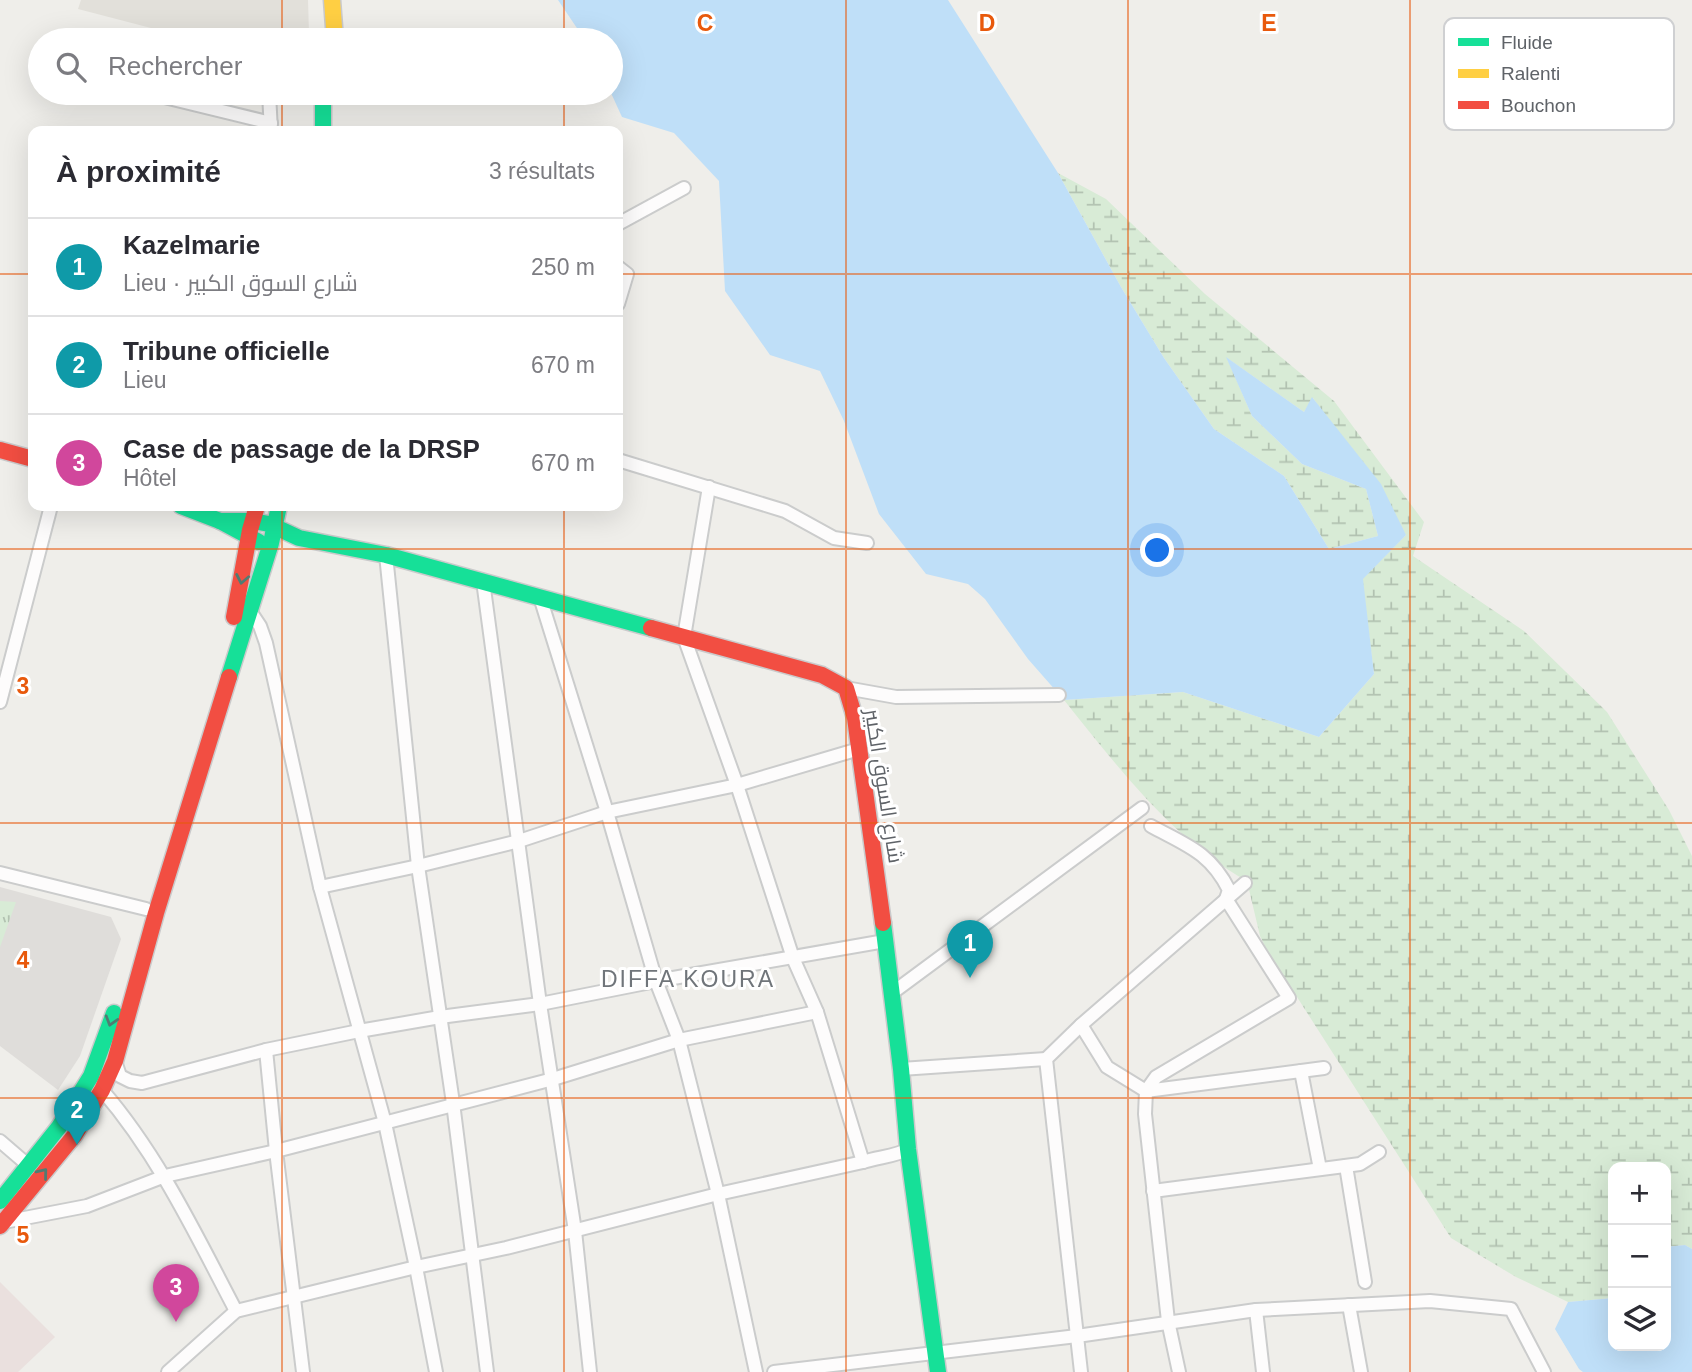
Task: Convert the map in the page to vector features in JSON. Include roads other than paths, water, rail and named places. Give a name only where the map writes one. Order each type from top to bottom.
[{"type":"main road","points":[[320,0],[321,28]]},
{"type":"main road","points":[[332,0],[334,28]]},
{"type":"main road","points":[[323,105],[323,126]]},
{"type":"main road","points":[[335,105],[335,126]]},
{"type":"main road","points":[[0,450],[28,458]]},
{"type":"main road","name":"شارع السوق الكبير","points":[[194,511],[220,521],[250,538],[271,543],[299,538]]},
{"type":"main road","points":[[2,1224],[74,1136],[102,1090],[115,1062],[156,913],[271,543],[278,511]]},
{"type":"main road","points":[[0,1200],[59,1127],[91,1076],[106,1038],[185,787],[234,618],[255,513]]},
{"type":"main road","name":"شارع السوق الكبير","points":[[220,521],[255,513],[299,538],[386,555],[483,581],[822,675],[846,688],[855,718],[892,993],[908,1149],[938,1372]]},
{"type":"street","points":[[191,105],[267,126]]},
{"type":"street","points":[[270,105],[271,126]]},
{"type":"street","points":[[623,221],[684,188]]},
{"type":"street","points":[[623,271],[627,274],[623,287]]},
{"type":"street","points":[[623,461],[785,511],[834,538],[867,542]]},
{"type":"street","points":[[709,487],[684,637],[737,785],[793,958],[817,1012],[863,1162]]},
{"type":"street","points":[[0,702],[50,511]]},
{"type":"street","points":[[386,555],[418,866],[453,1104],[487,1372]]},
{"type":"street","points":[[483,581],[540,1004],[575,1231],[590,1372]]},
{"type":"street","points":[[540,597],[656,981],[679,1040],[718,1194],[756,1372]]},
{"type":"street","points":[[250,611],[260,626],[266,643],[320,887],[385,1123],[436,1372]]},
{"type":"street","points":[[846,688],[896,697],[1059,695]]},
{"type":"street","points":[[320,887],[519,841],[607,812],[737,785],[859,749]]},
{"type":"street","points":[[892,993],[1142,808]]},
{"type":"street","points":[[1151,826],[1201,853],[1219,870],[1229,890],[1226,899]]},
{"type":"street","points":[[0,873],[146,909]]},
{"type":"street","points":[[901,1069],[1046,1059],[1081,1025],[1245,883]]},
{"type":"street","points":[[1179,1372],[1168,1321],[1145,1114],[1146,1091],[1156,1077],[1289,998],[1226,899]]},
{"type":"street","points":[[115,1062],[120,1076],[142,1083],[266,1050],[359,1031],[540,1004],[885,941]]},
{"type":"street","points":[[2,1224],[87,1206],[164,1176],[275,1152],[553,1079],[679,1040],[817,1012]]},
{"type":"street","points":[[1081,1025],[1107,1067],[1146,1091],[1324,1068]]},
{"type":"street","points":[[266,1050],[275,1152],[303,1372]]},
{"type":"street","points":[[1046,1059],[1081,1372]]},
{"type":"street","points":[[1301,1071],[1320,1170]]},
{"type":"street","points":[[102,1090],[128,1120],[164,1176],[236,1311]]},
{"type":"street","points":[[0,1141],[29,1166]]},
{"type":"street","points":[[167,1372],[236,1311],[575,1231],[718,1194],[881,1156],[901,1154],[908,1149]]},
{"type":"street","points":[[1153,1191],[1360,1164],[1379,1152]]},
{"type":"street","points":[[1346,1166],[1365,1282]]},
{"type":"street","points":[[774,1372],[1077,1336],[1256,1310],[1430,1301],[1511,1309],[1544,1372]]},
{"type":"street","points":[[1349,1305],[1361,1372]]},
{"type":"street","points":[[1256,1310],[1263,1372]]},
{"type":"water","points":[[558,0],[948,0],[1058,173],[1164,358],[1214,429],[1284,476],[1329,549],[1378,536],[1366,489],[1302,464],[1252,416],[1226,357],[1304,412],[1312,397],[1381,484],[1406,535],[1363,579],[1374,674],[1319,737],[1183,692],[1064,700],[1028,659],[985,599],[968,584],[926,574],[879,514],[844,421],[820,371],[770,355],[725,291],[719,181],[674,133],[622,117],[616,105],[623,105],[623,28],[577,28]]},
{"type":"water","points":[[1685,1245],[1692,1249],[1692,1372],[1583,1372],[1555,1329],[1568,1302],[1608,1298],[1608,1351],[1671,1351],[1671,1246]]},
{"type":"place","name":"Kazelmarie","points":[[970,978]]},
{"type":"place","name":"Tribune officielle","points":[[77,1145]]},
{"type":"place","name":"Case de passage de la DRSP","points":[[176,1322]]},
{"type":"district","name":"DIFFA KOURA","points":[[688,979]]}]
